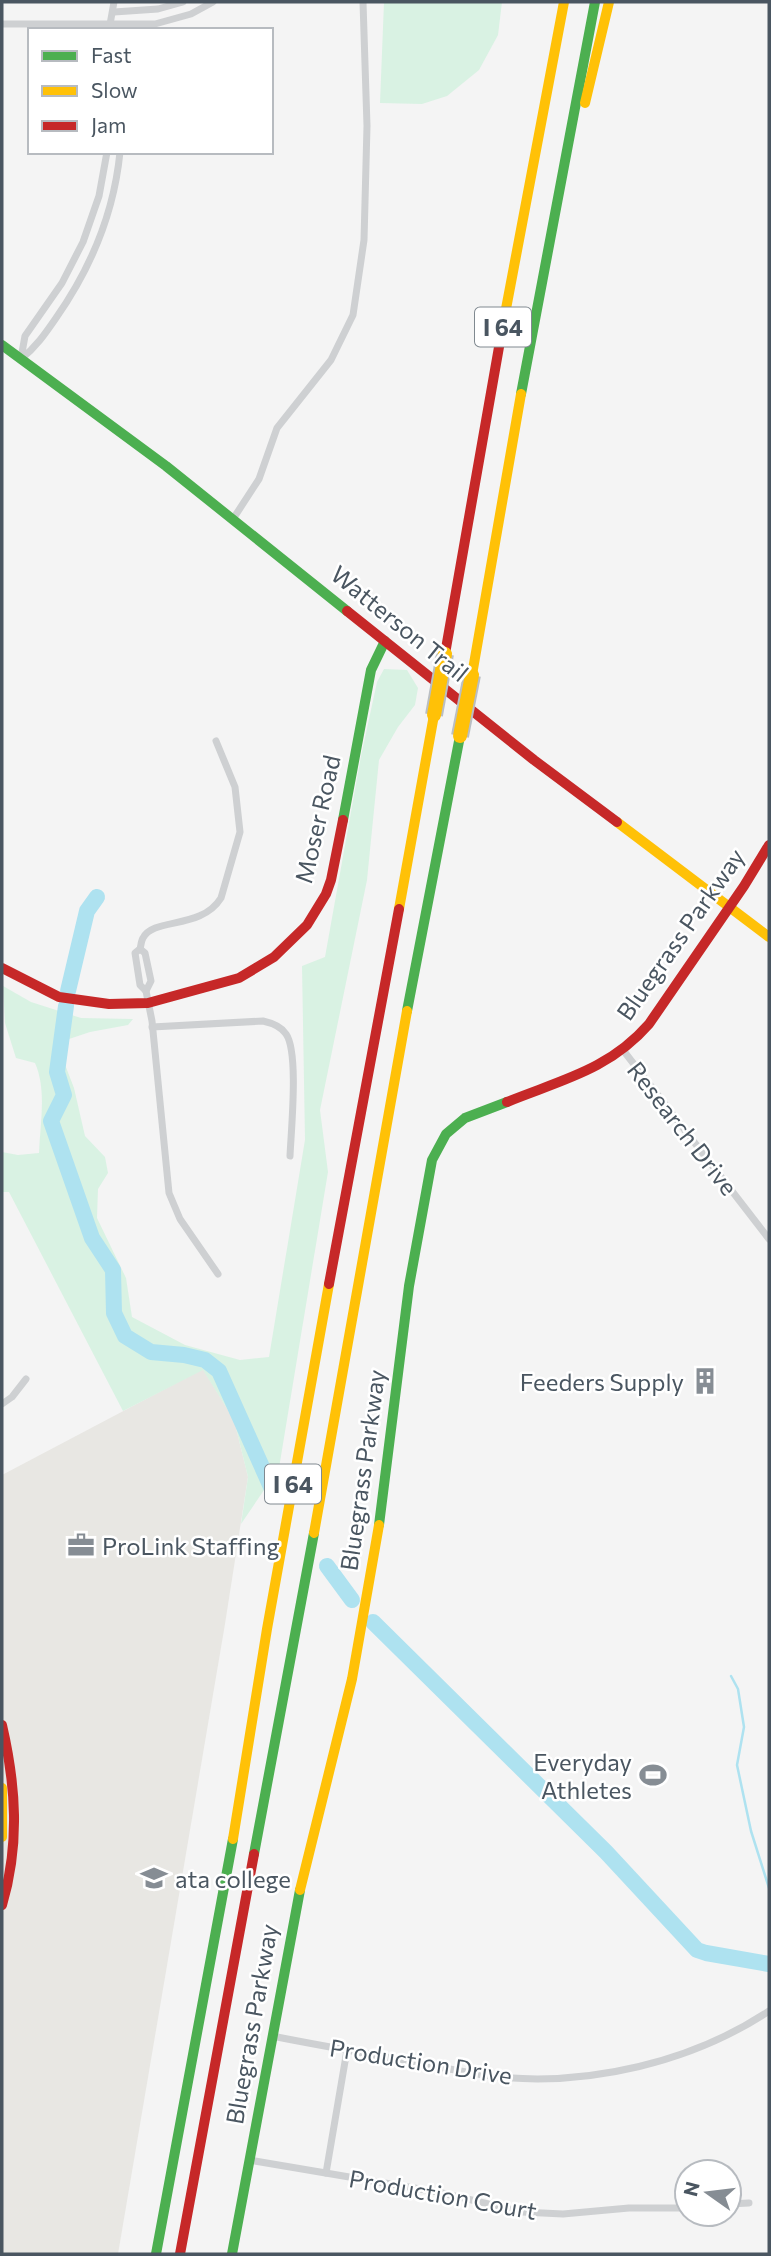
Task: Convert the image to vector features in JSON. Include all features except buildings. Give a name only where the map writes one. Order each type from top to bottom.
[{"type":"main road","name":"I 64","points":[[156,2254],[229,1865],[330,1273],[369,1076],[509,291],[564,2]]},
{"type":"main road","name":"I 64","points":[[180,2254],[329,1452],[398,1051],[472,675],[541,281],[595,2]]},
{"type":"main road","points":[[541,281],[609,2]]},
{"type":"main road","name":"Watterson Trail","points":[[2,345],[166,466],[534,760],[769,937]]},
{"type":"main road","name":"Moser Road","points":[[2,968],[59,997],[109,1004],[239,978],[274,957],[307,925],[326,894],[334,870],[371,670],[385,641]]},
{"type":"main road","name":"Bluegrass Parkway","points":[[232,2254],[295,1911],[349,1692],[370,1585],[388,1466],[408,1286],[432,1160],[446,1133],[465,1118],[588,1070],[635,1040],[649,1024],[769,845]]},
{"type":"main road","points":[[2,1725],[16,1794],[12,1857],[2,1905]]},
{"type":"main road","points":[[2,1788],[2,1837]]},
{"type":"street","points":[[109,27],[114,2]]},
{"type":"street","points":[[114,12],[158,9],[183,2]]},
{"type":"street","points":[[2,24],[122,27],[155,24],[199,10],[213,2]]},
{"type":"street","points":[[233,519],[260,478],[277,428],[331,360],[353,315],[364,240],[368,127],[363,2]]},
{"type":"street","points":[[114,12],[122,27]]},
{"type":"street","points":[[21,359],[25,336],[62,283],[83,242],[99,196],[107,154]]},
{"type":"street","points":[[21,359],[36,346],[73,293],[93,256],[111,203],[120,154]]},
{"type":"street","points":[[216,741],[235,787],[240,832],[221,898],[215,908],[196,919],[153,928],[143,937],[140,949],[145,953],[151,981],[147,997],[169,1193],[180,1219],[218,1274]]},
{"type":"street","points":[[152,1027],[263,1021],[278,1026],[285,1032],[289,1037],[294,1076],[290,1156]]},
{"type":"street","name":"Research Drive","points":[[623,1050],[769,1239]]},
{"type":"street","points":[[2,1404],[12,1397],[26,1379]]},
{"type":"street","name":"Production Drive","points":[[272,2036],[497,2076],[535,2078],[622,2070],[673,2056],[734,2032],[769,2011]]},
{"type":"street","name":"Production Court","points":[[326,2173],[347,2050]]},
{"type":"street","name":"Production Court","points":[[249,2161],[438,2192],[522,2212],[563,2214],[629,2208],[673,2208]]},
{"type":"street","points":[[743,2203],[749,2203]]},
{"type":"shaded area","points":[[203,1369],[234,1420],[248,1477],[118,2254],[2,2254],[2,1475]]},
{"type":"green space","points":[[384,2],[502,2],[498,35],[479,70],[447,96],[422,104],[380,103]]},
{"type":"green space","points":[[384,669],[407,670],[418,688],[415,705],[398,727],[379,760],[367,880],[320,1110],[328,1172],[279,1468],[241,1524],[248,1477],[234,1420],[203,1370],[123,1411],[9,1192],[2,1192],[2,1152],[18,1155],[39,1153],[42,1107],[41,1084],[35,1063],[16,1058],[5,1023],[3,986],[31,1002],[81,1018],[133,1019],[128,1025],[69,1039],[64,1062],[74,1088],[85,1136],[105,1157],[108,1173],[98,1189],[97,1218],[126,1278],[132,1317],[185,1345],[240,1360],[269,1357],[305,1140],[302,966],[325,957],[361,756],[377,682]]},
{"type":"waterway","points":[[68,991],[87,911],[97,897]]},
{"type":"waterway","points":[[66,1006],[57,1072],[64,1095],[51,1121],[92,1238],[113,1270],[114,1313],[125,1336],[151,1352],[205,1360],[219,1371],[271,1487]]},
{"type":"waterway","points":[[327,1566],[352,1600]]},
{"type":"waterway","points":[[373,1622],[606,1852],[697,1950],[769,1964]]},
{"type":"waterway","points":[[731,1676],[738,1689],[744,1727],[737,1765],[751,1831],[769,1888]]},
{"type":"traffic: fast","points":[[521,394],[595,2]]},
{"type":"traffic: fast","points":[[2,345],[166,466],[347,611]]},
{"type":"traffic: fast","points":[[343,820],[371,670],[385,641]]},
{"type":"traffic: fast","points":[[407,1011],[460,736]]},
{"type":"traffic: fast","points":[[379,1525],[409,1286],[432,1160],[446,1134],[465,1118],[507,1102]]},
{"type":"traffic: fast","points":[[254,1854],[314,1533]]},
{"type":"traffic: fast","points":[[156,2254],[233,1839]]},
{"type":"traffic: fast","points":[[232,2254],[300,1890]]},
{"type":"traffic: slow","points":[[502,330],[564,2]]},
{"type":"traffic: slow","points":[[585,103],[609,2]]},
{"type":"traffic: slow","points":[[472,675],[521,394]]},
{"type":"traffic: slow","points":[[434,715],[445,654]]},
{"type":"traffic: slow","points":[[460,736],[472,675]]},
{"type":"traffic: slow","points":[[399,909],[434,715]]},
{"type":"traffic: slow","points":[[617,822],[769,937]]},
{"type":"traffic: slow","points":[[314,1533],[407,1011]]},
{"type":"traffic: slow","points":[[233,1839],[267,1629],[329,1284]]},
{"type":"traffic: slow","points":[[300,1890],[352,1679],[379,1525]]},
{"type":"traffic: slow","points":[[2,1788],[2,1837]]},
{"type":"traffic: jam","points":[[445,654],[502,330]]},
{"type":"traffic: jam","points":[[347,611],[534,760],[617,822]]},
{"type":"traffic: jam","points":[[2,968],[59,997],[109,1004],[148,1003],[239,978],[274,957],[307,925],[326,894],[331,880],[343,820]]},
{"type":"traffic: jam","points":[[507,1102],[583,1072],[634,1040],[649,1024],[769,845]]},
{"type":"traffic: jam","points":[[329,1284],[399,909]]},
{"type":"traffic: jam","points":[[2,1725],[14,1815],[12,1860],[2,1905]]},
{"type":"traffic: jam","points":[[180,2254],[254,1854]]},
{"type":"place","name":"Feeders Supply","points":[[705,1381]]},
{"type":"place","name":"ProLink Staffing","points":[[81,1545]]},
{"type":"place","name":"Everyday Athletes","points":[[653,1775]]},
{"type":"place","name":"ata college","points":[[154,1878]]}]
